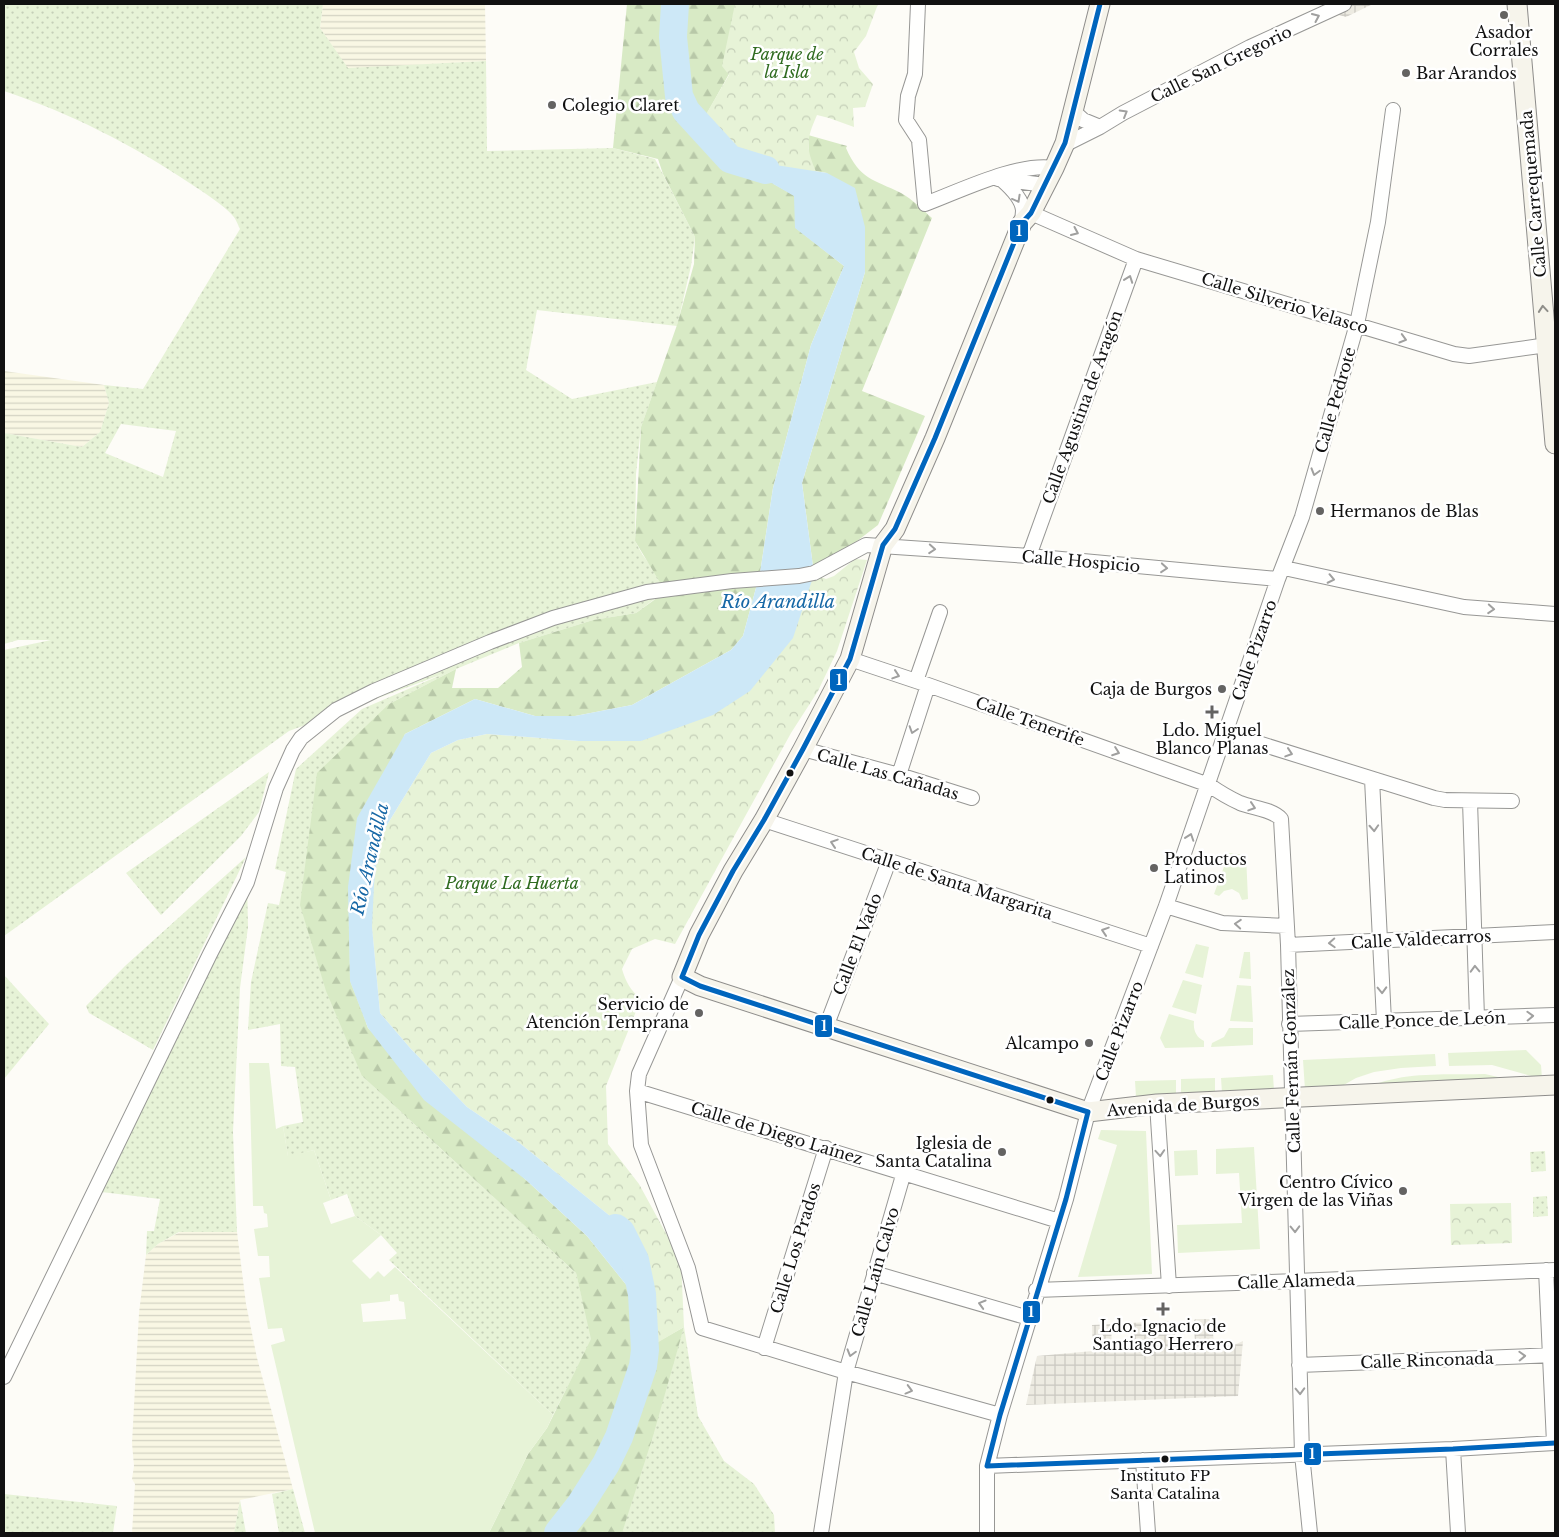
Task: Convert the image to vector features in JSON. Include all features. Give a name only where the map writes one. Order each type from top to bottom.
[{"type":"street","points":[[918,4],[915,74],[908,96],[906,120],[919,140],[924,204],[997,179],[1006,172],[1045,166],[1054,168]]},
{"type":"street","points":[[1000,1415],[846,1372],[702,1328],[688,1268],[641,1145],[637,1091],[639,1074],[646,1055],[703,927],[803,750],[850,660],[883,546],[895,529],[935,438],[1026,218],[1054,168],[1065,143],[1100,4]]},
{"type":"street","name":"Calle San Gregorio","points":[[1065,143],[1100,127],[1123,113],[1250,47],[1344,4]]},
{"type":"street","name":"Calle Carrequemada","points":[[1517,4],[1555,444]]},
{"type":"street","points":[[1072,110],[1083,120],[1100,127]]},
{"type":"street","name":"Calle Pedrote","points":[[1281,573],[1302,517],[1357,324],[1378,222],[1393,110]]},
{"type":"street","points":[[997,179],[1045,185]]},
{"type":"street","points":[[997,179],[1011,188],[1026,218]]},
{"type":"street","name":"Calle Silverio Velasco","points":[[1026,218],[1136,258],[1462,355],[1547,345]]},
{"type":"street","name":"Calle Agustina de Aragón","points":[[1028,556],[1136,258]]},
{"type":"street","name":"Calle Hospicio","points":[[4,1377],[246,882],[276,788],[286,763],[301,738],[336,710],[374,691],[490,642],[553,618],[637,594],[732,581],[799,576],[814,573],[866,545],[1281,573],[1464,607],[1555,614]]},
{"type":"street","name":"Calle Pizarro","points":[[986,1533],[988,1466],[1000,1415],[1036,1290],[1059,1221],[1088,1112],[1166,906],[1281,573]]},
{"type":"street","points":[[898,775],[940,612]]},
{"type":"street","name":"Calle Tenerife","points":[[850,660],[922,683],[1209,785]]},
{"type":"street","points":[[1226,733],[1434,798],[1470,801],[1512,801]]},
{"type":"street","name":"Calle Las Cañadas","points":[[803,750],[898,775],[972,798]]},
{"type":"street","points":[[1372,779],[1384,1021]]},
{"type":"street","name":"Calle Fernán González","points":[[1209,785],[1219,793],[1274,814],[1281,819],[1288,945],[1302,1454],[1310,1533]]},
{"type":"street","points":[[1470,801],[1477,1018]]},
{"type":"street","name":"Calle de Santa Margarita","points":[[764,820],[1151,946]]},
{"type":"street","name":"Calle El Vado","points":[[826,1027],[889,861]]},
{"type":"street","points":[[1166,906],[1222,923],[1287,926]]},
{"type":"street","name":"Calle Valdecarros","points":[[1288,945],[1555,932]]},
{"type":"street","name":"Avenida de Burgos","points":[[682,977],[700,986],[1088,1112],[1157,1104],[1555,1085]]},
{"type":"street","name":"Calle Ponce de León","points":[[1289,1024],[1555,1015]]},
{"type":"street","name":"Calle de Diego Laínez","points":[[637,1091],[1059,1221]]},
{"type":"street","points":[[1157,1104],[1169,1286]]},
{"type":"street","name":"Calle Los Prados","points":[[768,1349],[830,1149]]},
{"type":"street","name":"Calle Laín Calvo","points":[[821,1533],[846,1372],[904,1172]]},
{"type":"street","points":[[988,1466],[1453,1449],[1555,1443],[1551,1270]]},
{"type":"street","name":"Calle Alameda","points":[[1036,1290],[1551,1270]]},
{"type":"street","points":[[874,1273],[1028,1318]]},
{"type":"street","name":"Calle Rinconada","points":[[1299,1365],[1553,1355]]},
{"type":"street","points":[[1453,1449],[1458,1533]]},
{"type":"street","points":[[1143,1460],[1148,1533]]},
{"type":"shaded area","points":[[323,4],[485,4],[486,61],[348,69],[320,28]]},
{"type":"shaded area","points":[[1332,4],[1373,4],[1346,17],[1328,12]]},
{"type":"shaded area","points":[[4,371],[104,385],[109,403],[100,432],[82,447],[4,433]]},
{"type":"shaded area","points":[[180,1232],[237,1232],[246,1304],[257,1358],[293,1489],[240,1500],[234,1533],[132,1533],[135,1484],[132,1479],[134,1466],[132,1443],[139,1313],[146,1255],[158,1244]]},
{"type":"shaded area","points":[[1212,1319],[1214,1346],[1234,1345],[1243,1341],[1238,1396],[1026,1405],[1037,1356],[1093,1351],[1092,1325],[1111,1324],[1112,1351],[1131,1350],[1130,1323],[1150,1322],[1174,1321],[1176,1348],[1195,1347],[1194,1320]]},
{"type":"green space","points":[[4,4],[323,4],[320,28],[348,68],[486,61],[487,151],[613,148],[655,159],[695,237],[691,266],[677,326],[537,310],[526,370],[572,399],[657,382],[641,427],[636,474],[635,541],[642,554],[668,589],[636,613],[593,620],[519,643],[456,669],[389,704],[362,1076],[576,1273],[592,1339],[553,1415],[389,1260],[397,1253],[381,1235],[355,1216],[347,1194],[331,1200],[314,1150],[288,1157],[283,1126],[303,1122],[295,1067],[281,1066],[280,1024],[248,1030],[251,982],[268,903],[279,905],[286,872],[275,869],[296,769],[362,709],[443,674],[289,731],[4,936],[4,650],[51,640],[18,640],[4,644],[4,433],[82,447],[100,432],[109,403],[104,385],[143,389],[240,229],[234,217],[219,203],[147,156],[53,109],[4,91]],"holes":[[[121,424],[176,431],[163,477],[105,453]]]},
{"type":"green space","points":[[627,4],[735,4],[729,74],[700,126],[730,159],[795,196],[796,228],[844,266],[811,345],[773,488],[760,573],[743,636],[731,650],[632,705],[575,716],[535,716],[475,699],[405,734],[348,887],[350,981],[368,1028],[587,1236],[636,1297],[644,1318],[645,1349],[684,1327],[653,1436],[622,1533],[489,1533],[528,1454],[547,1428],[591,1339],[576,1273],[362,1076],[326,991],[300,905],[317,773],[389,704],[456,669],[452,688],[498,688],[522,667],[519,643],[593,620],[636,613],[668,590],[664,589],[635,541],[641,427],[677,325],[694,264],[695,237],[663,174],[658,159],[613,148]]},
{"type":"green space","name":"Parque de la Isla","points":[[735,4],[878,4],[866,36],[854,52],[859,68],[873,84],[865,107],[853,108],[854,127],[817,115],[810,132],[809,152],[818,176],[765,170],[730,159],[699,126],[729,75],[722,66]]},
{"type":"green space","points":[[808,135],[847,146],[846,148],[851,159],[862,173],[905,195],[932,218],[862,391],[925,416],[878,525],[814,574],[802,483],[865,272],[827,173],[815,171],[809,157]]},
{"type":"green space","name":"Parque La Huerta","points":[[855,559],[867,560],[837,651],[818,691],[791,733],[675,944],[655,939],[632,949],[622,969],[629,986],[641,999],[606,1086],[608,1144],[639,1184],[681,1261],[684,1327],[645,1350],[644,1318],[636,1297],[642,1294],[635,1260],[615,1220],[517,1141],[467,1107],[411,1049],[380,1013],[372,927],[379,838],[431,753],[458,740],[487,734],[579,741],[641,741],[814,574],[826,579],[834,576]]},
{"type":"green space","points":[[269,772],[259,812],[241,836],[161,915],[126,873]]},
{"type":"green space","points":[[1229,853],[1246,855],[1248,899],[1242,900],[1239,893],[1232,889],[1224,891],[1219,896],[1214,894]]},
{"type":"green space","points":[[246,857],[153,1050],[89,1013],[86,1006],[125,966]]},
{"type":"green space","points":[[247,882],[248,927],[240,988],[233,1132],[237,1232],[179,1232],[158,1244],[146,1255],[147,1231],[154,1231],[160,1199],[93,1191]]},
{"type":"green space","points":[[1196,944],[1209,947],[1203,978],[1185,973]]},
{"type":"green space","points":[[1244,952],[1250,952],[1251,979],[1239,978]]},
{"type":"green space","points":[[4,975],[49,1024],[4,1079]]},
{"type":"green space","points":[[1183,980],[1202,985],[1196,1014],[1172,1007]]},
{"type":"green space","points":[[1237,985],[1251,986],[1253,1022],[1230,1021]]},
{"type":"green space","points":[[1169,1014],[1194,1021],[1196,1033],[1204,1041],[1204,1047],[1165,1048],[1160,1038]]},
{"type":"green space","points":[[1229,1028],[1253,1028],[1253,1045],[1211,1047],[1212,1043],[1224,1037]]},
{"type":"green space","points":[[1526,1050],[1541,1065],[1542,1079],[1492,1065],[1449,1066],[1448,1053]]},
{"type":"green space","points":[[1435,1054],[1436,1066],[1374,1072],[1356,1078],[1342,1086],[1305,1090],[1303,1060]]},
{"type":"green space","points":[[249,1063],[269,1063],[276,1129],[283,1126],[288,1156],[314,1150],[331,1200],[323,1203],[331,1224],[355,1216],[381,1235],[352,1261],[370,1279],[378,1271],[384,1277],[395,1267],[553,1415],[547,1428],[528,1454],[489,1533],[315,1533],[271,1345],[285,1341],[282,1328],[268,1329],[259,1278],[270,1277],[269,1256],[258,1256],[254,1229],[268,1227],[267,1214],[264,1213],[263,1206],[253,1206]],"holes":[[[398,1294],[399,1301],[404,1302],[406,1319],[363,1322],[361,1304],[390,1301],[390,1295]]]},
{"type":"green space","points":[[1485,1074],[1511,1080],[1369,1087],[1396,1078],[1411,1076]]},
{"type":"green space","points":[[1273,1075],[1274,1091],[1222,1093],[1221,1078]]},
{"type":"green space","points":[[1215,1078],[1215,1093],[1181,1095],[1181,1079]]},
{"type":"green space","points":[[1176,1080],[1176,1095],[1136,1097],[1135,1081]]},
{"type":"green space","points":[[1101,1130],[1146,1131],[1152,1274],[1078,1277],[1117,1145],[1098,1139]]},
{"type":"green space","points":[[1254,1147],[1260,1249],[1178,1253],[1177,1225],[1242,1223],[1239,1173],[1216,1174],[1216,1149]]},
{"type":"green space","points":[[1197,1150],[1198,1175],[1175,1176],[1174,1151]]},
{"type":"green space","points":[[1545,1151],[1546,1171],[1531,1172],[1530,1152]]},
{"type":"green space","points":[[1547,1196],[1548,1216],[1533,1217],[1533,1197]]},
{"type":"green space","points":[[1511,1203],[1512,1243],[1451,1245],[1450,1204]]},
{"type":"green space","points":[[684,1327],[698,1416],[724,1461],[754,1484],[774,1515],[775,1533],[621,1533]]},
{"type":"green space","points":[[293,1489],[305,1533],[279,1533],[272,1494]]},
{"type":"green space","points":[[4,1494],[117,1506],[113,1533],[4,1533]]},
{"type":"green space","points":[[240,1500],[246,1533],[234,1533]]},
{"type":"water","name":"Río Arandilla","points":[[719,146],[769,164],[827,173],[855,188],[865,227],[865,272],[802,483],[814,574],[793,638],[750,691],[713,715],[641,741],[579,741],[487,734],[458,740],[431,753],[379,838],[374,885],[372,927],[380,1013],[411,1049],[467,1107],[517,1141],[615,1220],[635,1260],[642,1294],[636,1297],[587,1236],[526,1180],[424,1100],[368,1028],[350,981],[348,887],[357,818],[405,734],[475,699],[535,716],[575,716],[632,705],[731,650],[743,636],[760,573],[773,488],[811,345],[844,266],[795,228],[794,196],[730,159]]},
{"type":"waterway","name":"Río Arandilla","points":[[675,4],[673,37],[679,96],[686,111],[730,159],[766,170]]},
{"type":"waterway","name":"Río Arandilla","points":[[558,1533],[580,1505],[606,1464],[619,1437],[643,1366],[645,1350],[642,1294],[635,1260],[621,1232],[616,1228]]},
{"type":"transit line","name":"1","points":[[1100,4],[1065,143],[1031,213],[1022,223],[935,438],[895,529],[883,545],[850,659],[803,749],[764,820],[733,871],[699,935],[682,977],[700,986],[1088,1112],[1066,1199],[1000,1415],[987,1466],[1453,1449],[1555,1443]]},
{"type":"place","name":"Asador Corrales","points":[[1504,15]]},
{"type":"place","name":"Bar Arandos","points":[[1406,73]]},
{"type":"place","name":"Colegio Claret","points":[[552,105]]},
{"type":"place","name":"Hermanos de Blas","points":[[1320,511]]},
{"type":"place","name":"Caja de Burgos","points":[[1222,689]]},
{"type":"place","name":"Ldo. Miguel Blanco Planas","points":[[1212,712]]},
{"type":"place","name":"Productos Latinos","points":[[1154,868]]},
{"type":"place","name":"Servicio de Atención Temprana","points":[[699,1013]]},
{"type":"place","name":"Alcampo","points":[[1089,1043]]},
{"type":"place","name":"Iglesia de Santa Catalina","points":[[1002,1152]]},
{"type":"place","name":"Centro Cívico Virgen de las Viñas","points":[[1403,1191]]},
{"type":"place","name":"Ldo. Ignacio de Santiago Herrero","points":[[1163,1309]]},
{"type":"place","name":"Instituto FP Santa Catalina","points":[[1165,1459]]}]
